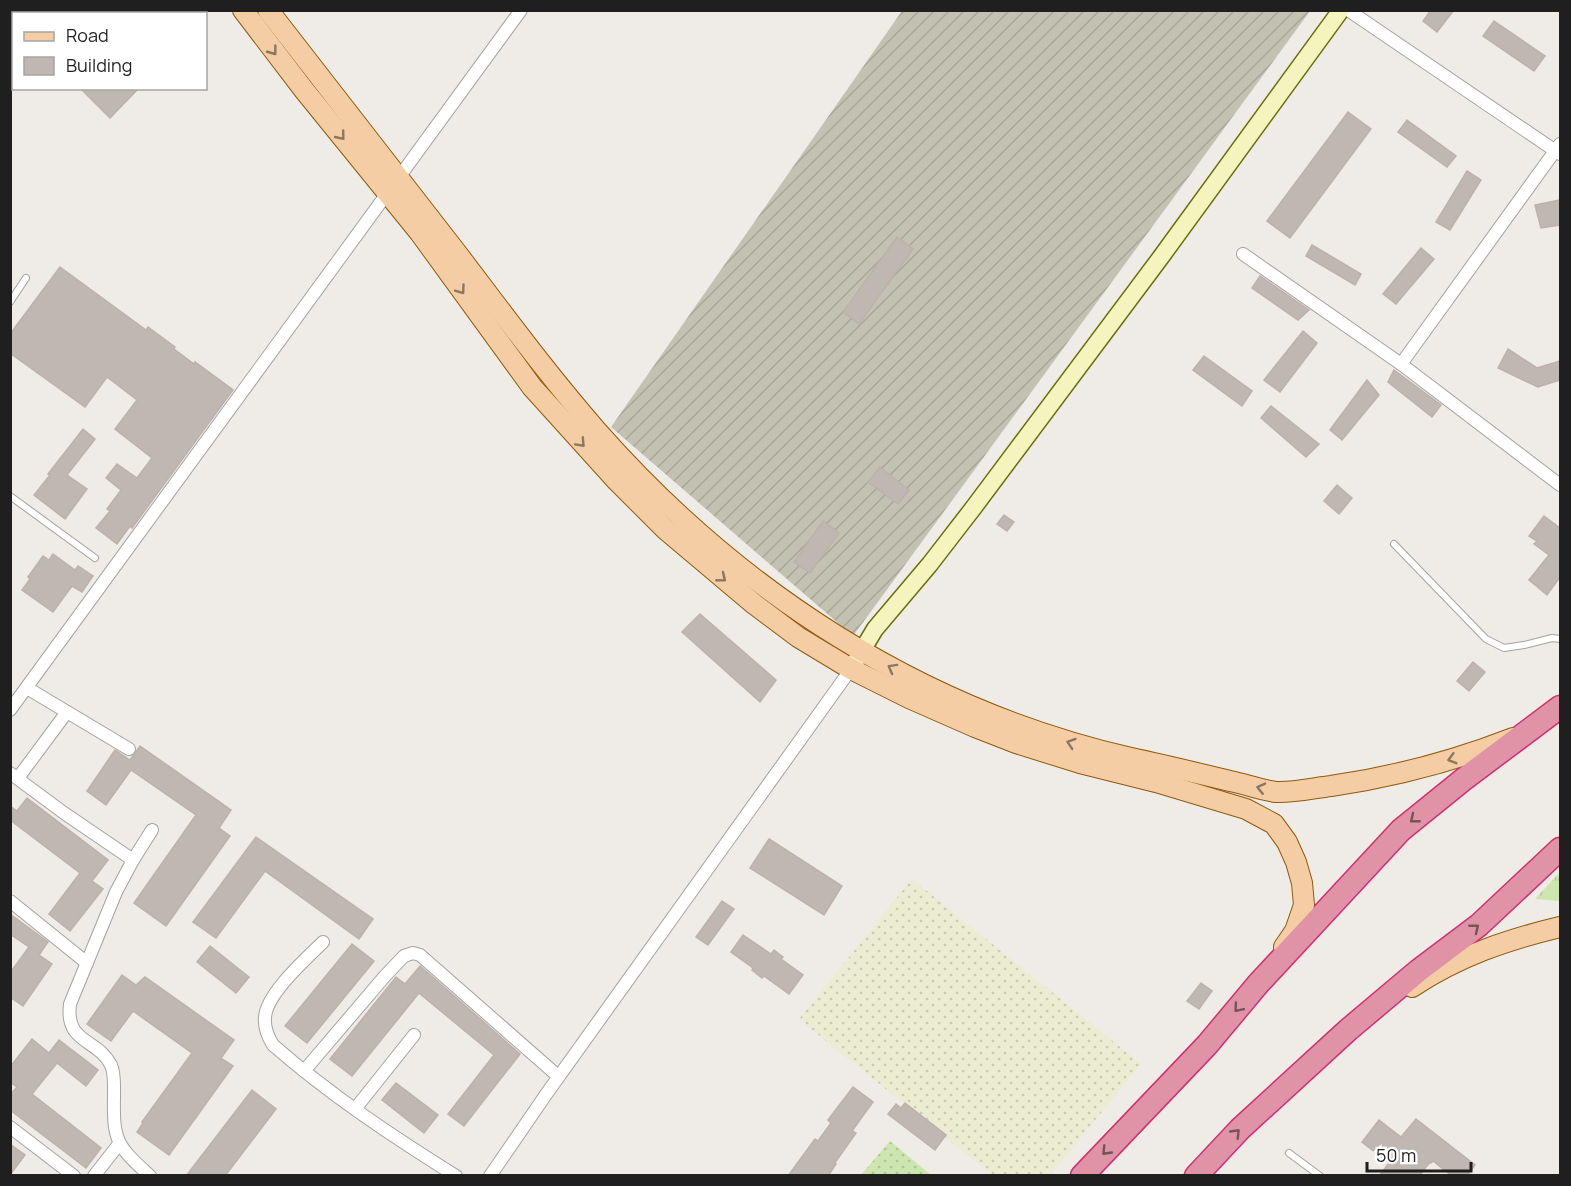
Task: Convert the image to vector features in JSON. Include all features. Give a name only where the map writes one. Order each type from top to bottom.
[{"type":"highway","points":[[1082,1176],[1207,1045],[1258,984],[1401,830],[1560,707]]},
{"type":"highway","points":[[1197,1176],[1240,1129],[1348,1030],[1418,971],[1479,925],[1560,849]]},
{"type":"main road","points":[[243,10],[597,431],[633,470],[694,528],[755,579],[811,620],[862,651],[929,688],[1011,723],[1087,748],[1278,792],[1325,787],[1391,775],[1461,756],[1527,733]]},
{"type":"main road","points":[[268,10],[393,186],[420,233],[532,387],[617,481],[665,529],[754,604],[798,637],[851,669],[975,727],[1080,763],[1156,782],[1246,809],[1274,824],[1287,842],[1296,862],[1302,883],[1304,905],[1295,931],[1258,984]]},
{"type":"main road","points":[[1348,1030],[1454,962],[1499,943],[1560,927]]},
{"type":"street","points":[[10,710],[107,567],[393,186],[521,10]]},
{"type":"street","points":[[490,1176],[558,1076],[851,669],[875,628],[930,564],[995,479],[1341,10]]},
{"type":"street","points":[[1348,10],[1559,149],[1401,364]]},
{"type":"street","points":[[1243,255],[1401,364],[1560,485]]},
{"type":"street","points":[[27,688],[129,749]]},
{"type":"street","points":[[67,712],[14,776],[133,860]]},
{"type":"street","points":[[150,1176],[127,1155],[119,1144],[113,1122],[113,1070],[105,1055],[73,1031],[68,1016],[70,1004],[116,892],[152,830]]},
{"type":"street","points":[[10,901],[87,963]]},
{"type":"street","points":[[323,942],[292,973],[270,1000],[265,1017],[267,1035],[273,1045],[304,1071],[355,1109],[456,1176]]},
{"type":"street","points":[[304,1071],[385,976],[404,956],[413,953],[420,955],[558,1076]]},
{"type":"street","points":[[355,1109],[414,1035]]},
{"type":"street","points":[[10,1127],[74,1176]]},
{"type":"street","points":[[94,1176],[119,1144]]},
{"type":"lane","points":[[10,302],[27,278]]},
{"type":"lane","points":[[10,496],[95,558]]},
{"type":"lane","points":[[1395,544],[1486,639],[1504,648],[1552,638],[1560,639]]},
{"type":"lane","points":[[1289,1153],[1320,1176]]},
{"type":"shaded area","points":[[902,11],[1310,11],[853,636],[611,427]]},
{"type":"green space","points":[[1560,872],[1560,901],[1535,899]]},
{"type":"green space","points":[[912,879],[1141,1064],[1050,1175],[992,1175],[799,1019]]},
{"type":"green space","points":[[890,1141],[931,1175],[861,1175]]},
{"type":"building","points":[[1431,10],[1454,10],[1437,32],[1423,21]]},
{"type":"building","points":[[1494,21],[1545,56],[1534,71],[1483,36]]},
{"type":"building","points":[[82,90],[137,90],[110,118]]},
{"type":"building","points":[[1348,112],[1371,129],[1290,238],[1267,221]]},
{"type":"building","points":[[1407,120],[1456,156],[1447,167],[1398,132]]},
{"type":"building","points":[[1467,171],[1481,180],[1450,230],[1436,222]]},
{"type":"building","points":[[1560,200],[1560,225],[1541,228],[1535,205]]},
{"type":"building","points":[[897,237],[913,249],[859,324],[843,312]]},
{"type":"building","points":[[1312,245],[1361,274],[1355,285],[1306,256]]},
{"type":"building","points":[[1421,248],[1434,259],[1396,304],[1383,294]]},
{"type":"building","points":[[60,267],[146,330],[148,327],[194,364],[195,362],[233,390],[132,528],[130,526],[117,544],[96,528],[110,511],[107,509],[121,490],[106,478],[117,464],[137,478],[152,458],[115,429],[137,400],[107,377],[85,407],[10,353],[10,334]]},
{"type":"building","points":[[1260,276],[1309,310],[1298,320],[1252,288]]},
{"type":"building","points":[[1303,331],[1317,343],[1280,392],[1264,380]]},
{"type":"building","points":[[1508,349],[1537,368],[1560,361],[1560,380],[1538,387],[1498,368]]},
{"type":"building","points":[[1204,356],[1252,391],[1242,406],[1193,370]]},
{"type":"building","points":[[1394,370],[1441,405],[1432,417],[1388,382]]},
{"type":"building","points":[[1367,380],[1379,395],[1342,440],[1330,430]]},
{"type":"building","points":[[1271,406],[1319,444],[1306,457],[1261,418]]},
{"type":"building","points":[[83,429],[95,439],[67,475],[87,489],[65,519],[34,495]]},
{"type":"building","points":[[880,467],[909,490],[898,504],[868,482]]},
{"type":"building","points":[[1337,485],[1352,498],[1339,514],[1324,501]]},
{"type":"building","points":[[1004,515],[1014,522],[1007,531],[997,524]]},
{"type":"building","points":[[1544,516],[1560,528],[1560,577],[1547,595],[1529,580],[1549,555],[1534,544],[1537,541],[1529,536]]},
{"type":"building","points":[[823,521],[839,533],[810,573],[794,562]]},
{"type":"building","points":[[53,554],[75,570],[78,566],[93,576],[82,592],[72,586],[53,612],[22,590],[43,556],[49,560]]},
{"type":"building","points":[[700,614],[776,680],[760,702],[682,632]]},
{"type":"building","points":[[1473,662],[1485,672],[1469,691],[1457,681]]},
{"type":"building","points":[[140,746],[231,810],[219,828],[230,836],[166,926],[134,903],[196,815],[131,770],[106,805],[87,791],[115,750],[130,760]]},
{"type":"building","points":[[27,798],[108,860],[92,881],[103,889],[70,931],[49,914],[80,873],[10,820],[10,806],[17,811]]},
{"type":"building","points":[[256,837],[373,919],[359,939],[265,871],[216,938],[193,922]]},
{"type":"building","points":[[769,839],[842,886],[824,915],[750,868]]},
{"type":"building","points":[[722,901],[734,909],[708,945],[696,937]]},
{"type":"building","points":[[10,914],[48,942],[39,955],[52,964],[23,1006],[10,997],[10,973],[29,947],[10,934]]},
{"type":"building","points":[[743,935],[771,954],[774,950],[783,957],[781,959],[803,975],[789,994],[764,976],[762,978],[752,970],[753,968],[731,952]]},
{"type":"building","points":[[352,944],[374,961],[307,1043],[285,1026]]},
{"type":"building","points":[[210,946],[249,977],[236,993],[197,962]]},
{"type":"building","points":[[420,966],[520,1054],[464,1126],[448,1114],[494,1055],[419,993],[352,1076],[330,1059],[396,977],[405,984]]},
{"type":"building","points":[[122,975],[136,985],[145,977],[234,1040],[221,1058],[233,1066],[169,1155],[137,1132],[192,1053],[133,1011],[111,1041],[87,1024]]},
{"type":"building","points":[[1201,983],[1212,991],[1199,1009],[1187,1001]]},
{"type":"building","points":[[32,1039],[49,1053],[59,1040],[98,1070],[86,1086],[57,1063],[32,1094],[101,1148],[86,1168],[10,1110],[10,1095],[17,1087],[10,1082],[10,1067]]},
{"type":"building","points":[[396,1083],[438,1115],[424,1133],[382,1100]]},
{"type":"building","points":[[853,1087],[873,1102],[852,1131],[856,1133],[828,1176],[788,1176],[815,1139],[818,1141],[831,1123],[828,1120]]},
{"type":"building","points":[[252,1090],[276,1109],[225,1176],[186,1176]]},
{"type":"building","points":[[905,1103],[946,1135],[935,1150],[888,1114],[896,1104],[901,1108]]},
{"type":"building","points":[[1416,1119],[1475,1165],[1467,1176],[1452,1176],[1433,1161],[1419,1176],[1379,1176],[1389,1163],[1362,1142],[1379,1120],[1401,1137]]},
{"type":"building","points":[[10,1144],[25,1155],[10,1175]]}]
